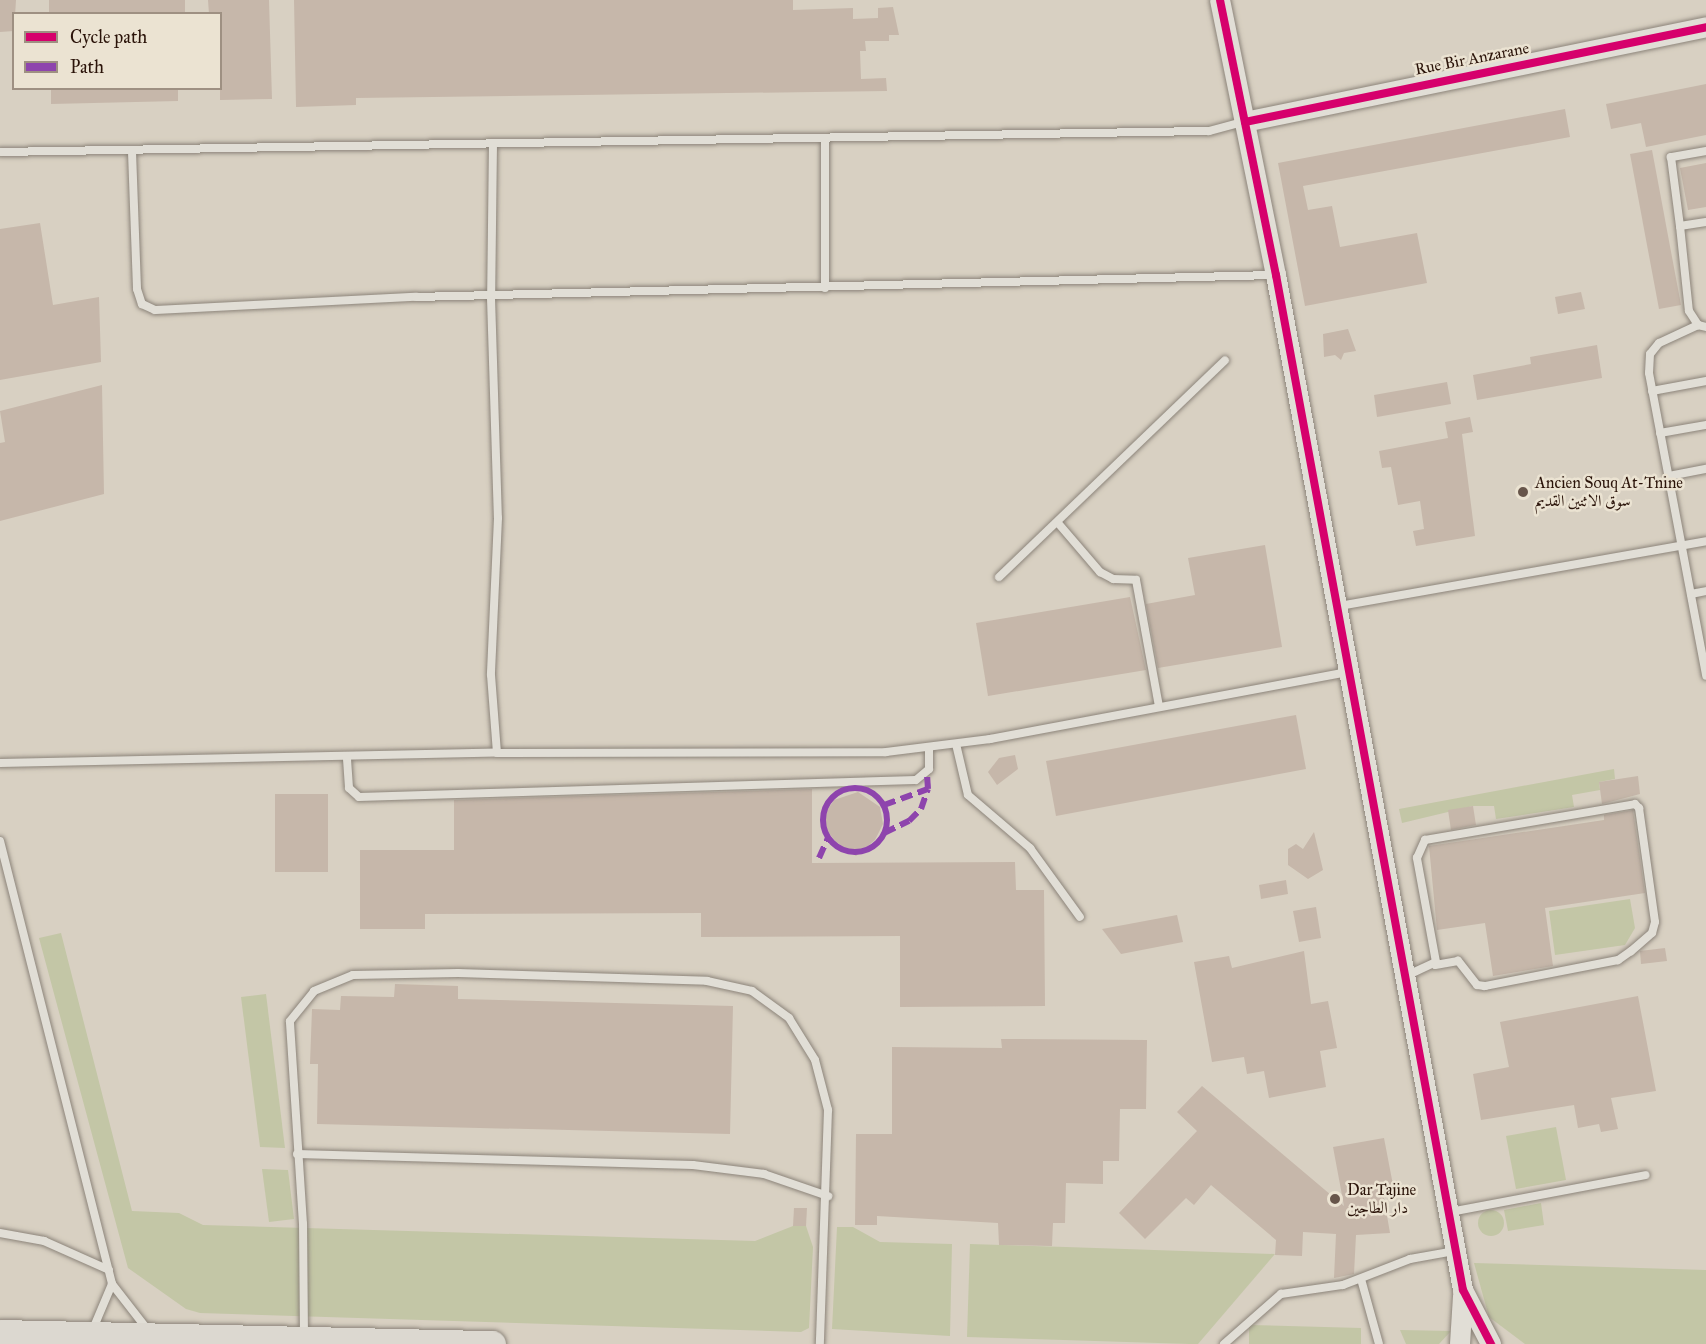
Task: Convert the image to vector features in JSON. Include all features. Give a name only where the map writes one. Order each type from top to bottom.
[{"type":"main road","points":[[0,1333],[493,1344]]},
{"type":"street","points":[[1220,0],[1276,275],[1338,606],[1348,672],[1408,975],[1463,1290],[1460,1344]]},
{"type":"street","name":"Rue Bir Anzarane","points":[[1245,122],[1706,27]]},
{"type":"street","points":[[1463,1290],[1491,1344]]},
{"type":"lane","points":[[0,152],[132,152],[493,143],[1209,131],[1245,122]]},
{"type":"lane","points":[[825,139],[825,288]]},
{"type":"lane","points":[[493,143],[491,298],[498,518],[491,675],[497,753]]},
{"type":"lane","points":[[1706,150],[1671,157],[1689,311],[1702,326],[1675,334],[1650,354],[1652,391],[1691,594],[1702,635],[1706,676]]},
{"type":"lane","points":[[132,152],[137,289],[142,304],[155,310],[1276,275]]},
{"type":"lane","points":[[1680,226],[1706,222]]},
{"type":"lane","points":[[999,577],[1058,524],[1225,360]]},
{"type":"lane","points":[[1652,391],[1706,381]]},
{"type":"lane","points":[[1660,434],[1706,425]]},
{"type":"lane","points":[[1669,476],[1706,469]]},
{"type":"lane","points":[[1058,524],[1100,572],[1113,579],[1136,580],[1159,706]]},
{"type":"lane","points":[[1338,606],[1706,541]]},
{"type":"lane","points":[[1691,594],[1706,591]]},
{"type":"lane","points":[[0,763],[347,759],[497,753],[840,754],[929,748],[1348,672]]},
{"type":"lane","points":[[956,744],[968,795],[1030,848],[1080,918]]},
{"type":"lane","points":[[347,759],[349,788],[359,797],[916,780],[929,769],[929,748]]},
{"type":"lane","points":[[1408,975],[1435,965],[1458,961],[1477,985],[1485,986],[1618,960],[1631,951],[1652,933],[1655,922],[1639,808],[1635,804],[1425,840],[1417,858],[1435,965]]},
{"type":"lane","points":[[0,841],[112,1284],[155,1337]]},
{"type":"lane","points":[[304,1339],[290,1021],[314,992],[353,975],[458,973],[707,981],[752,991],[780,1011],[815,1060],[828,1110],[828,1196],[820,1344]]},
{"type":"lane","points":[[297,1155],[693,1165],[764,1174],[828,1196]]},
{"type":"lane","points":[[1449,1212],[1646,1175]]},
{"type":"lane","points":[[0,1233],[44,1240],[109,1270]]},
{"type":"lane","points":[[1224,1344],[1281,1294],[1360,1279],[1410,1259],[1457,1251]]},
{"type":"lane","points":[[1360,1279],[1379,1344]]},
{"type":"lane","points":[[90,1335],[112,1284]]},
{"type":"green space","points":[[1614,769],[1615,779],[1599,782],[1600,790],[1572,795],[1574,807],[1496,819],[1494,806],[1473,806],[1402,823],[1399,809]]},
{"type":"green space","points":[[1630,899],[1635,928],[1625,945],[1555,955],[1549,911]]},
{"type":"green space","points":[[61,933],[132,1211],[179,1213],[203,1225],[755,1241],[793,1226],[806,1226],[813,1247],[809,1328],[801,1332],[200,1313],[186,1309],[128,1268],[39,938]]},
{"type":"green space","points":[[266,994],[285,1148],[260,1147],[241,997]]},
{"type":"green space","points":[[1556,1127],[1566,1180],[1516,1189],[1506,1136]]},
{"type":"green space","points":[[262,1169],[288,1170],[294,1219],[269,1222]]},
{"type":"green space","points":[[1541,1203],[1544,1225],[1508,1231],[1504,1210]]},
{"type":"green space","points":[[1491,1210],[1500,1214],[1504,1223],[1500,1232],[1491,1236],[1482,1232],[1478,1223],[1482,1214]]},
{"type":"green space","points":[[837,1227],[853,1227],[880,1242],[952,1244],[950,1336],[832,1329]]},
{"type":"green space","points":[[970,1244],[1275,1254],[1198,1344],[967,1337]]},
{"type":"green space","points":[[1474,1263],[1706,1270],[1706,1344],[1525,1344],[1489,1317]]},
{"type":"green space","points":[[1249,1325],[1361,1328],[1361,1344],[1249,1344]]},
{"type":"green space","points":[[1400,1330],[1451,1331],[1439,1344],[1406,1344]]},
{"type":"building","points":[[0,0],[16,0],[15,12],[12,12],[12,31],[0,32]]},
{"type":"building","points":[[49,0],[185,0],[185,12],[49,12]]},
{"type":"building","points":[[208,0],[269,0],[272,99],[220,100],[222,12],[209,12]]},
{"type":"building","points":[[294,0],[793,0],[793,10],[853,8],[853,19],[878,18],[878,8],[893,7],[899,35],[889,35],[889,41],[865,41],[866,51],[860,51],[861,79],[886,78],[887,91],[356,98],[356,105],[296,107]]},
{"type":"building","points":[[1706,84],[1706,135],[1646,147],[1641,123],[1611,129],[1606,104]]},
{"type":"building","points":[[51,90],[178,90],[178,101],[51,104]]},
{"type":"building","points":[[1565,109],[1570,137],[1303,186],[1308,210],[1332,206],[1340,247],[1417,233],[1427,283],[1305,306],[1278,163]]},
{"type":"building","points":[[1652,150],[1681,305],[1659,309],[1630,154]]},
{"type":"building","points":[[1706,163],[1706,207],[1688,210],[1680,168]]},
{"type":"building","points":[[40,223],[53,305],[99,297],[101,362],[0,380],[0,229]]},
{"type":"building","points":[[1581,292],[1585,309],[1558,314],[1555,297]]},
{"type":"building","points":[[1348,329],[1356,351],[1344,353],[1341,360],[1335,355],[1324,357],[1323,334]]},
{"type":"building","points":[[1597,345],[1602,378],[1477,400],[1473,375],[1531,364],[1530,357]]},
{"type":"building","points":[[1447,382],[1451,404],[1377,417],[1374,395]]},
{"type":"building","points":[[102,385],[104,494],[0,521],[0,443],[5,442],[0,411]]},
{"type":"building","points":[[1470,417],[1473,432],[1462,434],[1475,536],[1416,546],[1413,531],[1424,529],[1420,501],[1398,505],[1391,467],[1382,468],[1379,451],[1448,438],[1445,422]]},
{"type":"building","points":[[1265,545],[1282,647],[1158,668],[1146,604],[1195,595],[1188,558]]},
{"type":"building","points":[[1130,597],[1146,670],[988,696],[976,623]]},
{"type":"building","points":[[1296,715],[1306,769],[1056,816],[1046,761]]},
{"type":"building","points":[[1015,755],[1018,769],[997,785],[988,772],[999,758]]},
{"type":"building","points":[[1638,776],[1640,794],[1602,804],[1599,782]]},
{"type":"building","points":[[812,789],[812,863],[1015,862],[1016,890],[1044,890],[1045,1006],[900,1007],[900,936],[701,937],[701,913],[425,914],[425,929],[360,929],[360,850],[454,850],[454,800]]},
{"type":"building","points":[[858,792],[880,807],[883,824],[875,840],[856,856],[835,841],[820,821],[834,800]]},
{"type":"building","points":[[275,794],[328,794],[328,872],[275,872]]},
{"type":"building","points":[[1473,806],[1476,825],[1451,830],[1448,810]]},
{"type":"building","points":[[1633,810],[1645,893],[1545,908],[1553,966],[1493,976],[1485,923],[1437,930],[1429,846],[1604,820],[1604,815]]},
{"type":"building","points":[[1314,832],[1323,870],[1308,879],[1288,865],[1288,849],[1296,844],[1303,849]]},
{"type":"building","points":[[1286,880],[1288,894],[1261,899],[1259,885]]},
{"type":"building","points":[[1316,907],[1321,938],[1299,942],[1293,911]]},
{"type":"building","points":[[1177,915],[1183,942],[1121,954],[1102,929]]},
{"type":"building","points":[[1665,948],[1667,961],[1641,964],[1640,951]]},
{"type":"building","points":[[1304,951],[1311,1004],[1328,1001],[1337,1048],[1320,1051],[1326,1087],[1269,1098],[1264,1071],[1247,1074],[1244,1057],[1212,1062],[1194,962],[1229,956],[1232,968]]},
{"type":"building","points":[[395,984],[458,986],[458,999],[733,1006],[730,1134],[317,1124],[318,1064],[310,1064],[312,1009],[340,1010],[341,996],[394,997]]},
{"type":"building","points":[[1638,996],[1656,1091],[1611,1098],[1618,1129],[1601,1132],[1599,1124],[1578,1128],[1574,1105],[1481,1120],[1473,1074],[1509,1067],[1500,1022]]},
{"type":"building","points":[[1001,1039],[1147,1040],[1146,1109],[1120,1109],[1119,1161],[1103,1161],[1103,1184],[1066,1183],[1065,1223],[1053,1223],[1052,1246],[999,1245],[998,1223],[877,1216],[877,1225],[855,1225],[856,1134],[892,1134],[892,1047],[1002,1048]]},
{"type":"building","points":[[1202,1086],[1344,1206],[1333,1147],[1384,1138],[1393,1185],[1382,1187],[1390,1233],[1356,1235],[1354,1274],[1334,1278],[1336,1234],[1303,1232],[1302,1256],[1275,1255],[1276,1240],[1211,1185],[1194,1205],[1186,1198],[1145,1239],[1119,1213],[1197,1131],[1177,1112]]},
{"type":"building","points":[[794,1208],[807,1208],[806,1226],[793,1226]]},
{"type":"marked path","points":[[884,833],[909,821],[921,809],[928,789],[927,774]]},
{"type":"marked path","points":[[849,788],[861,788],[878,797],[885,808],[887,820],[885,832],[878,843],[861,852],[849,852],[837,847],[828,838],[823,826],[823,814],[828,802],[837,793],[849,788]]},
{"type":"marked path","points":[[884,805],[928,789]]},
{"type":"marked path","points":[[819,858],[828,838]]},
{"type":"cycle path","points":[[1220,0],[1276,275],[1463,1290],[1491,1344]]},
{"type":"cycle path","points":[[1245,122],[1706,27]]},
{"type":"place","name":"Ancien Souq At-Tnine سوق الاثنين القديم","points":[[1523,492]]},
{"type":"place","name":"Dar Tajine دار الطاجين","points":[[1335,1199]]}]
